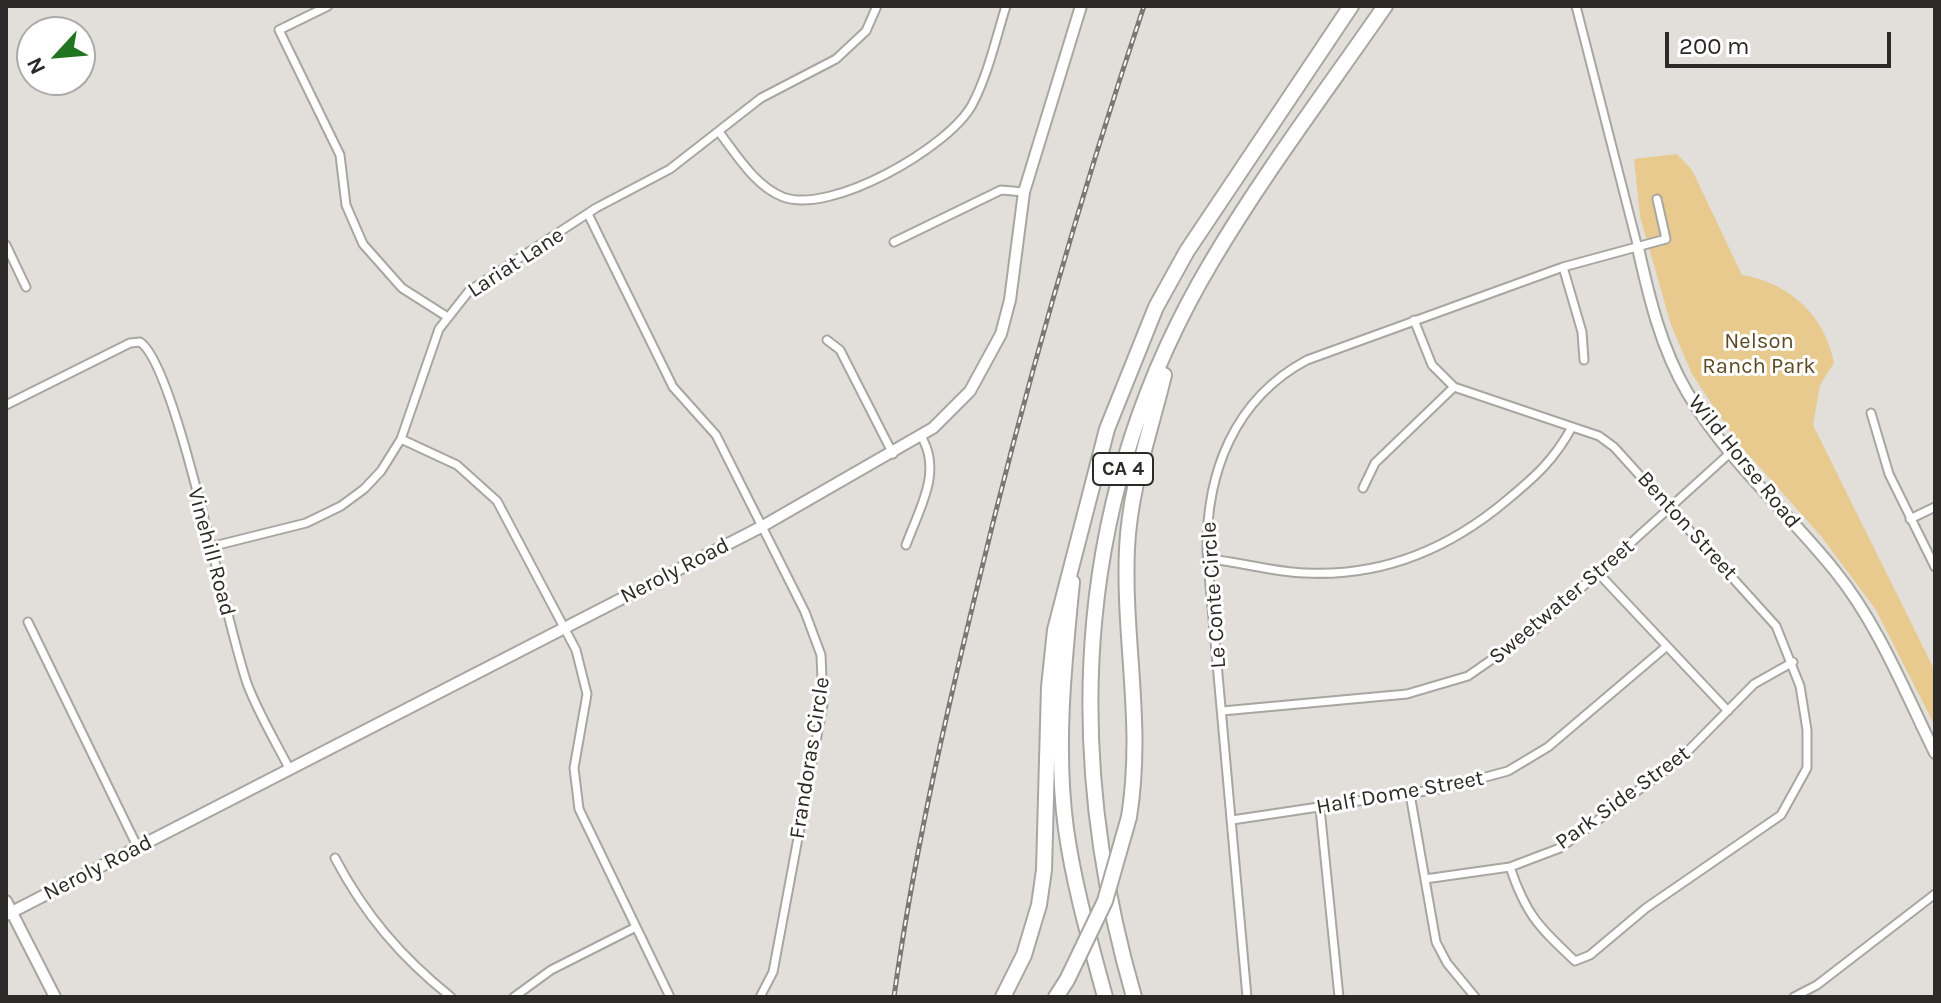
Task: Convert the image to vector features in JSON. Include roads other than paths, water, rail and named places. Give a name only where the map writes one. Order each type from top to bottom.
[{"type":"highway","name":"CA 4","points":[[1105,997],[1075,882],[1065,826],[1063,706],[1076,554],[1107,429],[1156,307],[1228,187],[1351,6]]},
{"type":"highway","name":"CA 4","points":[[1134,997],[1122,956],[1093,796],[1088,725],[1095,585],[1110,515],[1130,445],[1173,337],[1211,263],[1252,197],[1385,6]]},
{"type":"highway","points":[[1056,997],[1105,901],[1129,817],[1137,722],[1127,590],[1129,526],[1139,464],[1173,337]]},
{"type":"highway","points":[[1003,997],[1030,939],[1042,887],[1049,687],[1060,601],[1076,554]]},
{"type":"street","points":[[328,6],[279,30],[340,155],[353,227],[387,274],[446,316]]},
{"type":"street","name":"Lariat Lane","points":[[210,547],[306,523],[341,506],[381,471],[401,439],[427,358],[446,316],[484,278],[553,240],[588,214],[670,169],[770,92],[845,53],[866,31],[877,6]]},
{"type":"street","points":[[719,132],[768,189],[797,201],[835,196],[918,157],[954,129],[979,88],[1006,6]]},
{"type":"street","name":"Neroly Road","points":[[9,914],[761,527],[921,436],[963,399],[996,346],[1008,309],[1024,192],[1081,6]]},
{"type":"street","name":"Wild Horse Road","points":[[1576,6],[1638,248],[1672,363],[1702,417],[1836,572],[1864,612],[1935,753]]},
{"type":"street","points":[[894,242],[1001,190],[1024,192]]},
{"type":"street","name":"Le Conte Circle","points":[[1247,997],[1208,559],[1207,517],[1219,461],[1246,412],[1295,366],[1563,267],[1666,239],[1657,199]]},
{"type":"street","name":"Frandoras Circle","points":[[588,214],[673,387],[716,435],[816,636],[824,685],[773,972],[760,997]]},
{"type":"street","points":[[6,245],[26,287]]},
{"type":"street","points":[[1563,267],[1582,332],[1584,360]]},
{"type":"street","points":[[1363,488],[1375,463],[1454,387],[1432,365],[1414,320]]},
{"type":"street","points":[[827,340],[840,350],[893,454]]},
{"type":"street","name":"Vinehill Road","points":[[6,405],[134,341],[147,347],[170,396],[248,686],[289,768]]},
{"type":"street","name":"Benton Street","points":[[1454,387],[1599,436],[1614,447],[1768,616],[1793,662],[1807,730],[1807,768],[1781,815],[1646,908],[1590,955],[1575,961],[1532,919],[1521,900],[1510,867]]},
{"type":"street","points":[[1871,413],[1878,445],[1935,567]]},
{"type":"street","points":[[1208,559],[1248,562],[1303,573],[1333,572],[1410,560],[1475,527],[1550,463],[1572,427]]},
{"type":"street","points":[[906,545],[932,475],[930,453],[921,436]]},
{"type":"street","points":[[401,439],[457,465],[497,501],[578,654],[587,694],[574,768],[579,809],[670,997]]},
{"type":"street","name":"Sweetwater Street","points":[[1222,711],[1367,698],[1440,687],[1493,663],[1600,575],[1730,453]]},
{"type":"street","points":[[1910,519],[1935,507]]},
{"type":"street","points":[[1600,575],[1728,711]]},
{"type":"street","points":[[28,622],[138,848]]},
{"type":"street","name":"Half Dome Street","points":[[1232,820],[1483,780],[1528,761],[1667,646]]},
{"type":"street","name":"Park Side Street","points":[[1425,879],[1510,867],[1560,848],[1679,760],[1762,678],[1793,662]]},
{"type":"street","points":[[1410,794],[1436,942],[1447,963],[1475,997]]},
{"type":"street","points":[[1320,808],[1339,997]]},
{"type":"street","points":[[335,858],[379,930],[410,963],[451,997]]},
{"type":"street","points":[[1794,997],[1817,985],[1935,894]]},
{"type":"street","points":[[6,901],[9,914],[55,997]]},
{"type":"street","points":[[514,997],[551,970],[636,927]]},
{"type":"railway","points":[[894,997],[930,791],[995,515],[1054,295],[1144,6]]},
{"type":"park label","name":"Nelson Ranch Park","points":[[1759,354]]}]
